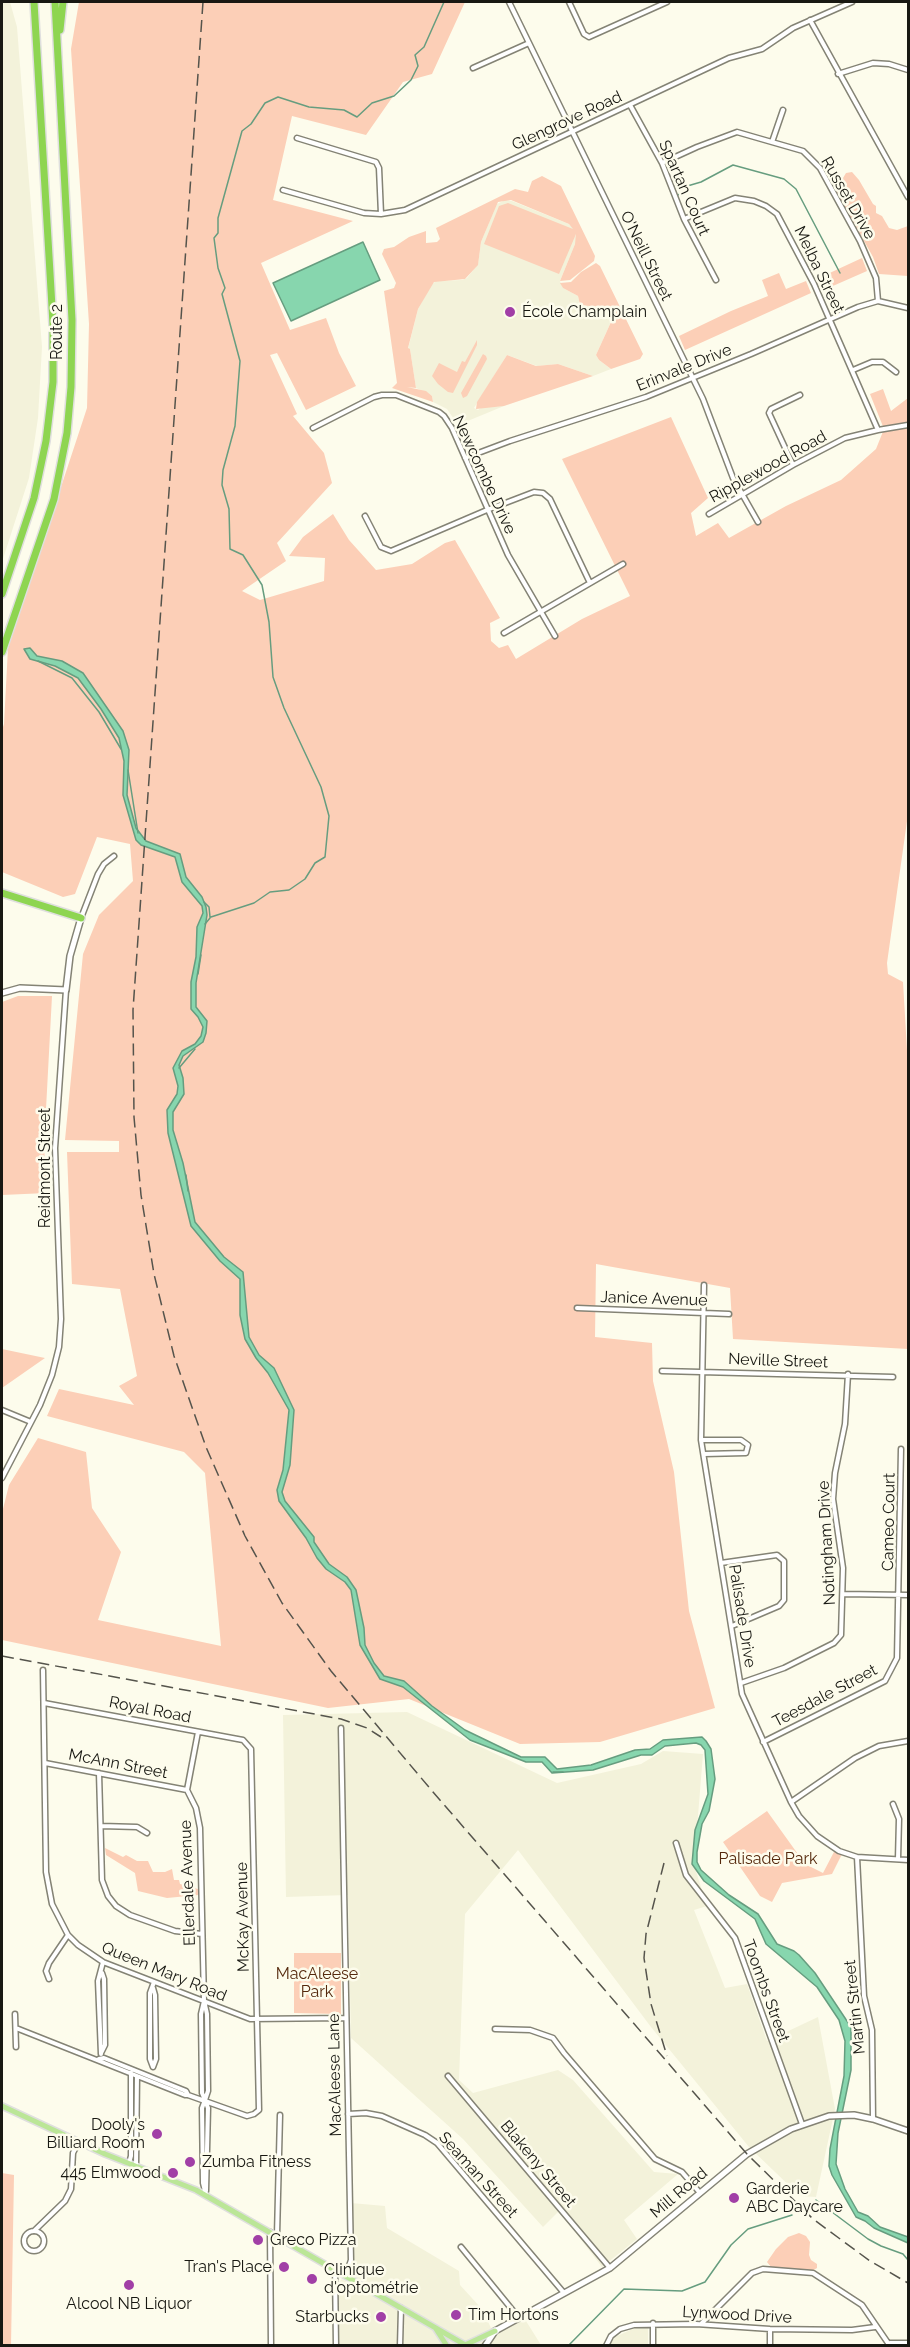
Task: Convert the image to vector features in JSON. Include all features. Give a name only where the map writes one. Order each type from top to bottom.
[{"type":"highway","name":"Route 2","points":[[2,594],[34,498],[46,441],[53,382],[53,324],[32,2]]},
{"type":"highway","name":"Route 2","points":[[2,652],[54,499],[67,433],[71,387],[72,320],[55,2]]},
{"type":"highway","points":[[58,56],[63,2]]},
{"type":"highway","points":[[2,893],[81,918]]},
{"type":"main road","points":[[2,2106],[78,2143],[206,2195],[466,2345],[495,2331]]},
{"type":"main road","points":[[436,2328],[447,2346]]},
{"type":"street","name":"O'Neill Street","points":[[509,2],[692,377],[742,496],[758,522]]},
{"type":"street","points":[[568,2],[584,34],[589,38],[667,2]]},
{"type":"street","name":"Glengrove Road","points":[[283,190],[364,213],[381,214],[405,210],[729,58],[762,49],[810,20],[852,2]]},
{"type":"street","points":[[810,20],[838,74],[909,197]]},
{"type":"street","points":[[474,68],[529,43]]},
{"type":"street","points":[[838,74],[873,63],[889,64],[909,70]]},
{"type":"street","name":"Spartan Court","points":[[630,105],[662,163],[684,219],[716,280]]},
{"type":"street","points":[[772,142],[783,110]]},
{"type":"street","name":"Russet Drive","points":[[662,163],[731,133],[743,133],[803,151],[820,168],[869,259],[876,278],[878,301]]},
{"type":"street","points":[[297,138],[376,162],[381,214]]},
{"type":"street","name":"Melba Street","points":[[684,219],[735,198],[754,201],[777,214],[829,318],[878,429]]},
{"type":"street","points":[[878,301],[909,308]]},
{"type":"street","name":"Erinvale Drive","points":[[465,458],[646,397],[751,354],[829,318],[878,301]]},
{"type":"street","points":[[853,370],[872,362],[883,362],[896,372]]},
{"type":"street","name":"Newcombe Drive","points":[[313,428],[375,397],[396,395],[444,416],[519,576],[555,636]]},
{"type":"street","points":[[793,465],[769,413],[771,409],[800,395]]},
{"type":"street","name":"Ripplewood Road","points":[[709,514],[845,438],[878,429],[909,425]]},
{"type":"street","points":[[365,516],[381,547],[391,551],[534,492],[547,495],[590,583]]},
{"type":"street","points":[[504,633],[623,564]]},
{"type":"street","name":"Reidmont Street","points":[[2,1478],[52,1375],[58,1347],[61,1319],[55,1148],[66,990],[73,944],[81,918],[98,874],[104,864],[114,856]]},
{"type":"street","points":[[2,993],[20,988],[66,990]]},
{"type":"street","name":"Palisade Drive","points":[[704,1285],[701,1440],[742,1694],[791,1802],[799,1816],[817,1836],[839,1851],[857,1857],[909,1860]]},
{"type":"street","name":"Janice Avenue","points":[[577,1308],[729,1314]]},
{"type":"street","name":"Neville Street","points":[[662,1371],[848,1374],[893,1377]]},
{"type":"street","name":"Notingham Drive","points":[[741,1683],[784,1668],[834,1643],[841,1635],[843,1568],[833,1499],[835,1473],[845,1424],[848,1374]]},
{"type":"street","points":[[2,1410],[31,1422]]},
{"type":"street","points":[[701,1440],[741,1440],[748,1445],[746,1454],[704,1454]]},
{"type":"street","name":"Cameo Court","points":[[899,1595],[901,1449]]},
{"type":"street","points":[[721,1563],[777,1555],[784,1561],[784,1600],[779,1606],[732,1626]]},
{"type":"street","points":[[843,1594],[909,1595]]},
{"type":"street","name":"Teesdale Street","points":[[763,1742],[885,1681],[897,1658],[899,1595]]},
{"type":"street","name":"Queen Mary Road","points":[[43,1670],[46,1872],[48,1889],[58,1919],[68,1935],[78,1946],[103,1962],[250,2019],[346,2018]]},
{"type":"street","name":"Royal Road","points":[[44,1703],[243,1740],[249,1746]]},
{"type":"street","name":"MacAleese Lane","points":[[341,1728],[351,2260],[346,2275]]},
{"type":"street","points":[[187,1790],[198,1732]]},
{"type":"street","points":[[791,1802],[855,1758],[879,1746],[909,1741]]},
{"type":"street","name":"McKay Avenue","points":[[205,2100],[247,2116],[259,2110],[252,1753],[249,1746]]},
{"type":"street","name":"McAnn Street","points":[[45,1762],[187,1790]]},
{"type":"street","points":[[99,1773],[102,1880],[108,1896],[116,1906],[129,1914],[162,1927],[202,1934]]},
{"type":"street","name":"Ellerdale Avenue","points":[[187,1790],[196,1808],[200,1828],[204,2001],[201,2031],[202,2093],[205,2100],[202,2116],[203,2183],[206,2195]]},
{"type":"street","points":[[893,1803],[899,1819],[898,1859]]},
{"type":"street","points":[[100,1826],[137,1827],[147,1833]]},
{"type":"street","name":"Toombs Street","points":[[676,1843],[686,1875],[735,1938],[802,2124]]},
{"type":"street","name":"Martin Street","points":[[857,1857],[864,1996],[872,2030],[873,2118]]},
{"type":"street","points":[[49,1979],[46,1971],[49,1963],[68,1935]]},
{"type":"street","points":[[100,2057],[105,2045],[103,1962]]},
{"type":"street","points":[[151,2080],[153,2067],[150,2059],[150,1993],[154,1982]]},
{"type":"street","points":[[15,2014],[16,2047]]},
{"type":"street","points":[[16,2028],[104,2058],[131,2072],[205,2100]]},
{"type":"street","points":[[495,2029],[530,2030],[553,2038],[655,2159],[682,2172],[700,2193]]},
{"type":"street","points":[[129,2163],[131,2156],[131,2072]]},
{"type":"street","points":[[136,2166],[137,2074]]},
{"type":"street","name":"Blakeny Street","points":[[448,2076],[610,2268]]},
{"type":"street","name":"Seaman Street","points":[[348,2114],[366,2113],[382,2116],[425,2135],[437,2143],[564,2294]]},
{"type":"street","points":[[277,2235],[280,2115]]},
{"type":"street","name":"Mill Road","points":[[485,2346],[495,2331],[610,2268],[756,2149],[802,2124],[830,2116],[854,2115],[873,2118],[909,2132]]},
{"type":"street","points":[[34,2231],[42,2236],[44,2243],[41,2249],[34,2252],[28,2250],[24,2241],[26,2235],[34,2231],[65,2201],[71,2189],[74,2153],[78,2143]]},
{"type":"street","points":[[270,2231],[271,2346]]},
{"type":"street","points":[[461,2247],[519,2318]]},
{"type":"street","points":[[335,2269],[336,2346]]},
{"type":"street","points":[[700,2325],[752,2274],[763,2269],[816,2274],[862,2305],[875,2327],[890,2344],[909,2343]]},
{"type":"street","points":[[400,2346],[401,2308]]},
{"type":"street","points":[[653,2323],[653,2346]]},
{"type":"street","name":"Lynwood Drive","points":[[606,2346],[611,2336],[620,2329],[653,2323],[770,2329],[852,2330],[875,2327]]},
{"type":"street","points":[[770,2329],[770,2346]]},
{"type":"shaded area","points":[[2,2],[10,2],[17,27],[42,347],[38,418],[29,478],[2,562]]},
{"type":"shaded area","name":"École Champlain","points":[[505,200],[569,224],[573,228],[577,239],[560,281],[563,288],[578,296],[580,305],[599,307],[609,317],[610,324],[596,355],[611,369],[593,376],[558,364],[537,366],[507,355],[474,408],[478,410],[482,407],[504,406],[458,425],[447,409],[433,402],[432,396],[428,393],[416,388],[410,349],[408,349],[418,309],[431,285],[436,281],[467,278],[478,264],[481,242],[497,204]]},
{"type":"shaded area","points":[[363,242],[380,280],[291,321],[273,283]]},
{"type":"shaded area","points":[[30,648],[37,656],[62,661],[83,673],[123,731],[129,750],[127,795],[136,828],[146,841],[180,854],[186,877],[202,897],[206,907],[207,915],[196,983],[196,1007],[207,1021],[206,1033],[203,1042],[183,1056],[179,1065],[184,1094],[173,1112],[173,1130],[183,1163],[195,1222],[224,1257],[243,1272],[249,1337],[259,1355],[274,1368],[294,1410],[290,1465],[282,1492],[285,1501],[314,1537],[314,1542],[329,1564],[347,1577],[356,1590],[365,1645],[374,1663],[384,1676],[404,1681],[432,1706],[465,1730],[521,1757],[545,1757],[557,1769],[591,1765],[635,1750],[650,1749],[663,1740],[702,1737],[706,1741],[711,1749],[715,1779],[709,1811],[702,1824],[697,1862],[701,1870],[729,1895],[758,1914],[777,1944],[799,1955],[815,1973],[851,2027],[851,2070],[838,2133],[836,2164],[845,2189],[858,2212],[868,2216],[880,2227],[908,2237],[908,2243],[856,2217],[829,2166],[830,2149],[844,2076],[845,2041],[839,2020],[817,1987],[766,1944],[755,1919],[704,1881],[692,1864],[695,1830],[708,1794],[705,1750],[701,1745],[696,1743],[665,1746],[652,1755],[641,1755],[593,1770],[552,1773],[542,1762],[526,1762],[470,1740],[403,1687],[380,1679],[360,1645],[351,1590],[345,1582],[326,1569],[317,1558],[306,1538],[279,1501],[277,1490],[283,1470],[289,1410],[245,1339],[240,1315],[240,1279],[220,1261],[191,1226],[168,1133],[167,1110],[177,1094],[178,1086],[173,1068],[182,1051],[195,1044],[201,1036],[203,1027],[191,1009],[191,982],[196,957],[197,927],[203,913],[202,906],[182,882],[175,857],[141,845],[136,840],[123,795],[124,761],[119,738],[101,709],[78,678],[55,666],[30,659],[24,649]]},
{"type":"shaded area","points":[[407,1712],[557,1783],[641,1764],[663,1751],[703,1754],[694,1865],[707,1906],[694,1910],[725,1988],[747,1984],[767,2041],[818,2017],[835,2109],[816,2197],[800,2196],[749,2147],[651,2027],[518,1850],[465,1914],[459,2080],[473,2093],[558,2070],[573,2080],[654,2172],[678,2174],[624,2220],[637,2239],[602,2267],[559,2211],[543,2227],[463,2139],[351,2038],[348,1895],[286,1897],[283,1715]]},
{"type":"shaded area","points":[[351,2203],[385,2206],[387,2228],[459,2271],[460,2285],[482,2309],[491,2328],[521,2313],[541,2345],[339,2345],[338,2283],[342,2279],[349,2283],[355,2273]]},
{"type":"shaded area","points":[[637,2327],[648,2328],[648,2345],[609,2345],[615,2337]]},
{"type":"green space","points":[[79,2],[465,2],[432,74],[403,82],[366,135],[292,116],[273,200],[353,221],[261,263],[290,330],[326,318],[339,353],[356,386],[306,410],[277,353],[270,355],[297,414],[293,416],[324,453],[332,483],[277,543],[286,561],[242,591],[260,600],[324,581],[325,558],[289,556],[303,537],[333,514],[349,540],[376,570],[412,564],[445,543],[455,540],[500,618],[490,623],[491,641],[499,648],[508,645],[516,659],[582,619],[630,596],[562,459],[671,417],[708,498],[691,513],[696,536],[718,523],[729,538],[786,506],[841,480],[876,449],[884,429],[870,394],[883,389],[891,411],[908,398],[908,814],[887,963],[888,974],[903,982],[908,1067],[908,1349],[733,1339],[730,1288],[596,1264],[595,1337],[652,1343],[653,1381],[674,1472],[689,1611],[715,1708],[600,1742],[520,1744],[409,1699],[328,1708],[2,1640],[2,1513],[9,1485],[38,1438],[86,1452],[92,1508],[121,1552],[98,1620],[221,1646],[205,1473],[184,1452],[47,1416],[59,1389],[134,1405],[119,1386],[137,1376],[120,1289],[72,1284],[67,1152],[119,1152],[119,1141],[65,1140],[83,954],[99,915],[133,881],[130,844],[97,837],[75,894],[63,897],[2,872],[2,730],[8,648],[87,408],[89,324],[71,49]]},
{"type":"green space","points":[[852,172],[876,206],[876,213],[882,216],[889,228],[897,230],[908,226],[908,276],[879,274],[873,257],[832,184],[843,178],[846,173]]},
{"type":"green space","points":[[542,176],[561,186],[595,256],[594,261],[570,280],[560,281],[575,244],[576,234],[559,274],[484,244],[499,206],[508,203],[573,229],[569,224],[511,200],[498,202],[481,242],[478,265],[465,279],[434,282],[418,309],[408,348],[416,388],[407,387],[426,391],[432,396],[433,402],[392,388],[397,383],[384,291],[394,288],[396,283],[382,254],[384,249],[394,247],[409,237],[426,231],[426,243],[437,242],[440,239],[436,228],[515,189],[528,192],[532,181]]},
{"type":"green space","points":[[862,258],[867,271],[826,289],[821,277]]},
{"type":"green space","points":[[596,263],[600,266],[643,354],[640,359],[611,369],[596,355],[611,322],[610,318],[599,307],[580,305],[578,296],[563,288],[560,283],[571,282],[581,272]]},
{"type":"green space","points":[[779,273],[786,289],[806,281],[811,293],[685,350],[679,336],[768,296],[762,280]]},
{"type":"green space","points":[[477,340],[477,345],[453,393],[448,392],[432,376],[439,363],[457,372]]},
{"type":"green space","points":[[483,354],[487,359],[467,396],[463,398],[461,393]]},
{"type":"green space","points":[[507,355],[536,366],[558,364],[593,376],[504,406],[476,409],[477,402]]},
{"type":"green space","points":[[18,996],[52,996],[44,1147],[47,1193],[2,1195],[2,1002]]},
{"type":"green space","points":[[2,1349],[45,1358],[2,1388]]},
{"type":"green space","name":"Palisade Park","points":[[767,1811],[805,1864],[823,1873],[835,1850],[842,1854],[832,1874],[782,1883],[772,1902],[760,1896],[723,1842]]},
{"type":"green space","points":[[105,1848],[123,1857],[126,1855],[137,1861],[148,1861],[153,1872],[165,1872],[172,1869],[174,1880],[198,1889],[198,1895],[167,1898],[138,1891],[135,1873],[106,1855]]},
{"type":"green space","name":"MacAleese Park","points":[[294,1953],[341,1953],[341,2014],[294,2013]]},
{"type":"green space","points":[[2,2173],[14,2175],[11,2345],[2,2345]]},
{"type":"green space","points":[[799,2233],[806,2236],[810,2242],[809,2255],[811,2260],[817,2264],[817,2268],[812,2271],[771,2267],[767,2262],[776,2249],[788,2237]]},
{"type":"waterway","points":[[211,917],[254,903],[270,892],[289,890],[305,879],[315,863],[325,857],[329,816],[321,787],[284,708],[273,677],[269,622],[262,585],[243,555],[230,549],[229,509],[222,485],[223,470],[235,426],[240,361],[222,294],[225,288],[218,268],[214,238],[218,233],[218,218],[242,131],[251,124],[265,103],[278,97],[309,107],[344,110],[357,117],[372,103],[394,96],[411,80],[418,66],[415,55],[424,47],[444,2]]},
{"type":"waterway","points":[[678,195],[684,187],[701,182],[733,165],[784,179],[796,189],[840,273]]},
{"type":"waterway","points":[[38,661],[72,678],[99,712],[121,749]]},
{"type":"waterway","points":[[128,770],[138,833]]},
{"type":"waterway","points":[[204,902],[209,907],[210,917]]},
{"type":"waterway","points":[[205,924],[210,918]]},
{"type":"waterway","points":[[198,974],[201,955]]},
{"type":"waterway","points":[[179,1068],[195,1049]]},
{"type":"waterway","points":[[186,1175],[188,1191]]},
{"type":"waterway","points":[[553,1772],[563,1772]]},
{"type":"waterway","points":[[816,2200],[868,2239],[903,2254],[908,2260]]},
{"type":"waterway","points":[[568,2346],[624,2289],[682,2291],[705,2282],[731,2245],[748,2229],[792,2215]]},
{"type":"railway","points":[[203,2],[133,1010],[134,1117],[141,1195],[154,1274],[174,1356],[206,1447],[245,1536],[282,1603],[331,1671],[747,2154],[813,2219],[870,2261],[908,2283]]},
{"type":"railway","points":[[2,1656],[341,1719],[367,1728],[381,1737]]},
{"type":"railway","points":[[664,1863],[646,1934],[644,1958],[651,2004],[667,2056]]},
{"type":"place","name":"École Champlain","points":[[510,312]]},
{"type":"place","name":"Dooly's Billiard Room","points":[[157,2134]]},
{"type":"place","name":"Zumba Fitness","points":[[190,2162]]},
{"type":"place","name":"445 Elmwood","points":[[173,2173]]},
{"type":"place","name":"Garderie ABC Daycare","points":[[734,2198]]},
{"type":"place","name":"Greco Pizza","points":[[258,2240]]},
{"type":"place","name":"Tran's Place","points":[[284,2267]]},
{"type":"place","name":"Clinique d'optométrie","points":[[312,2279]]},
{"type":"place","name":"Alcool NB Liquor","points":[[129,2285]]},
{"type":"place","name":"Tim Hortons","points":[[456,2315]]},
{"type":"place","name":"Starbucks","points":[[381,2317]]}]
